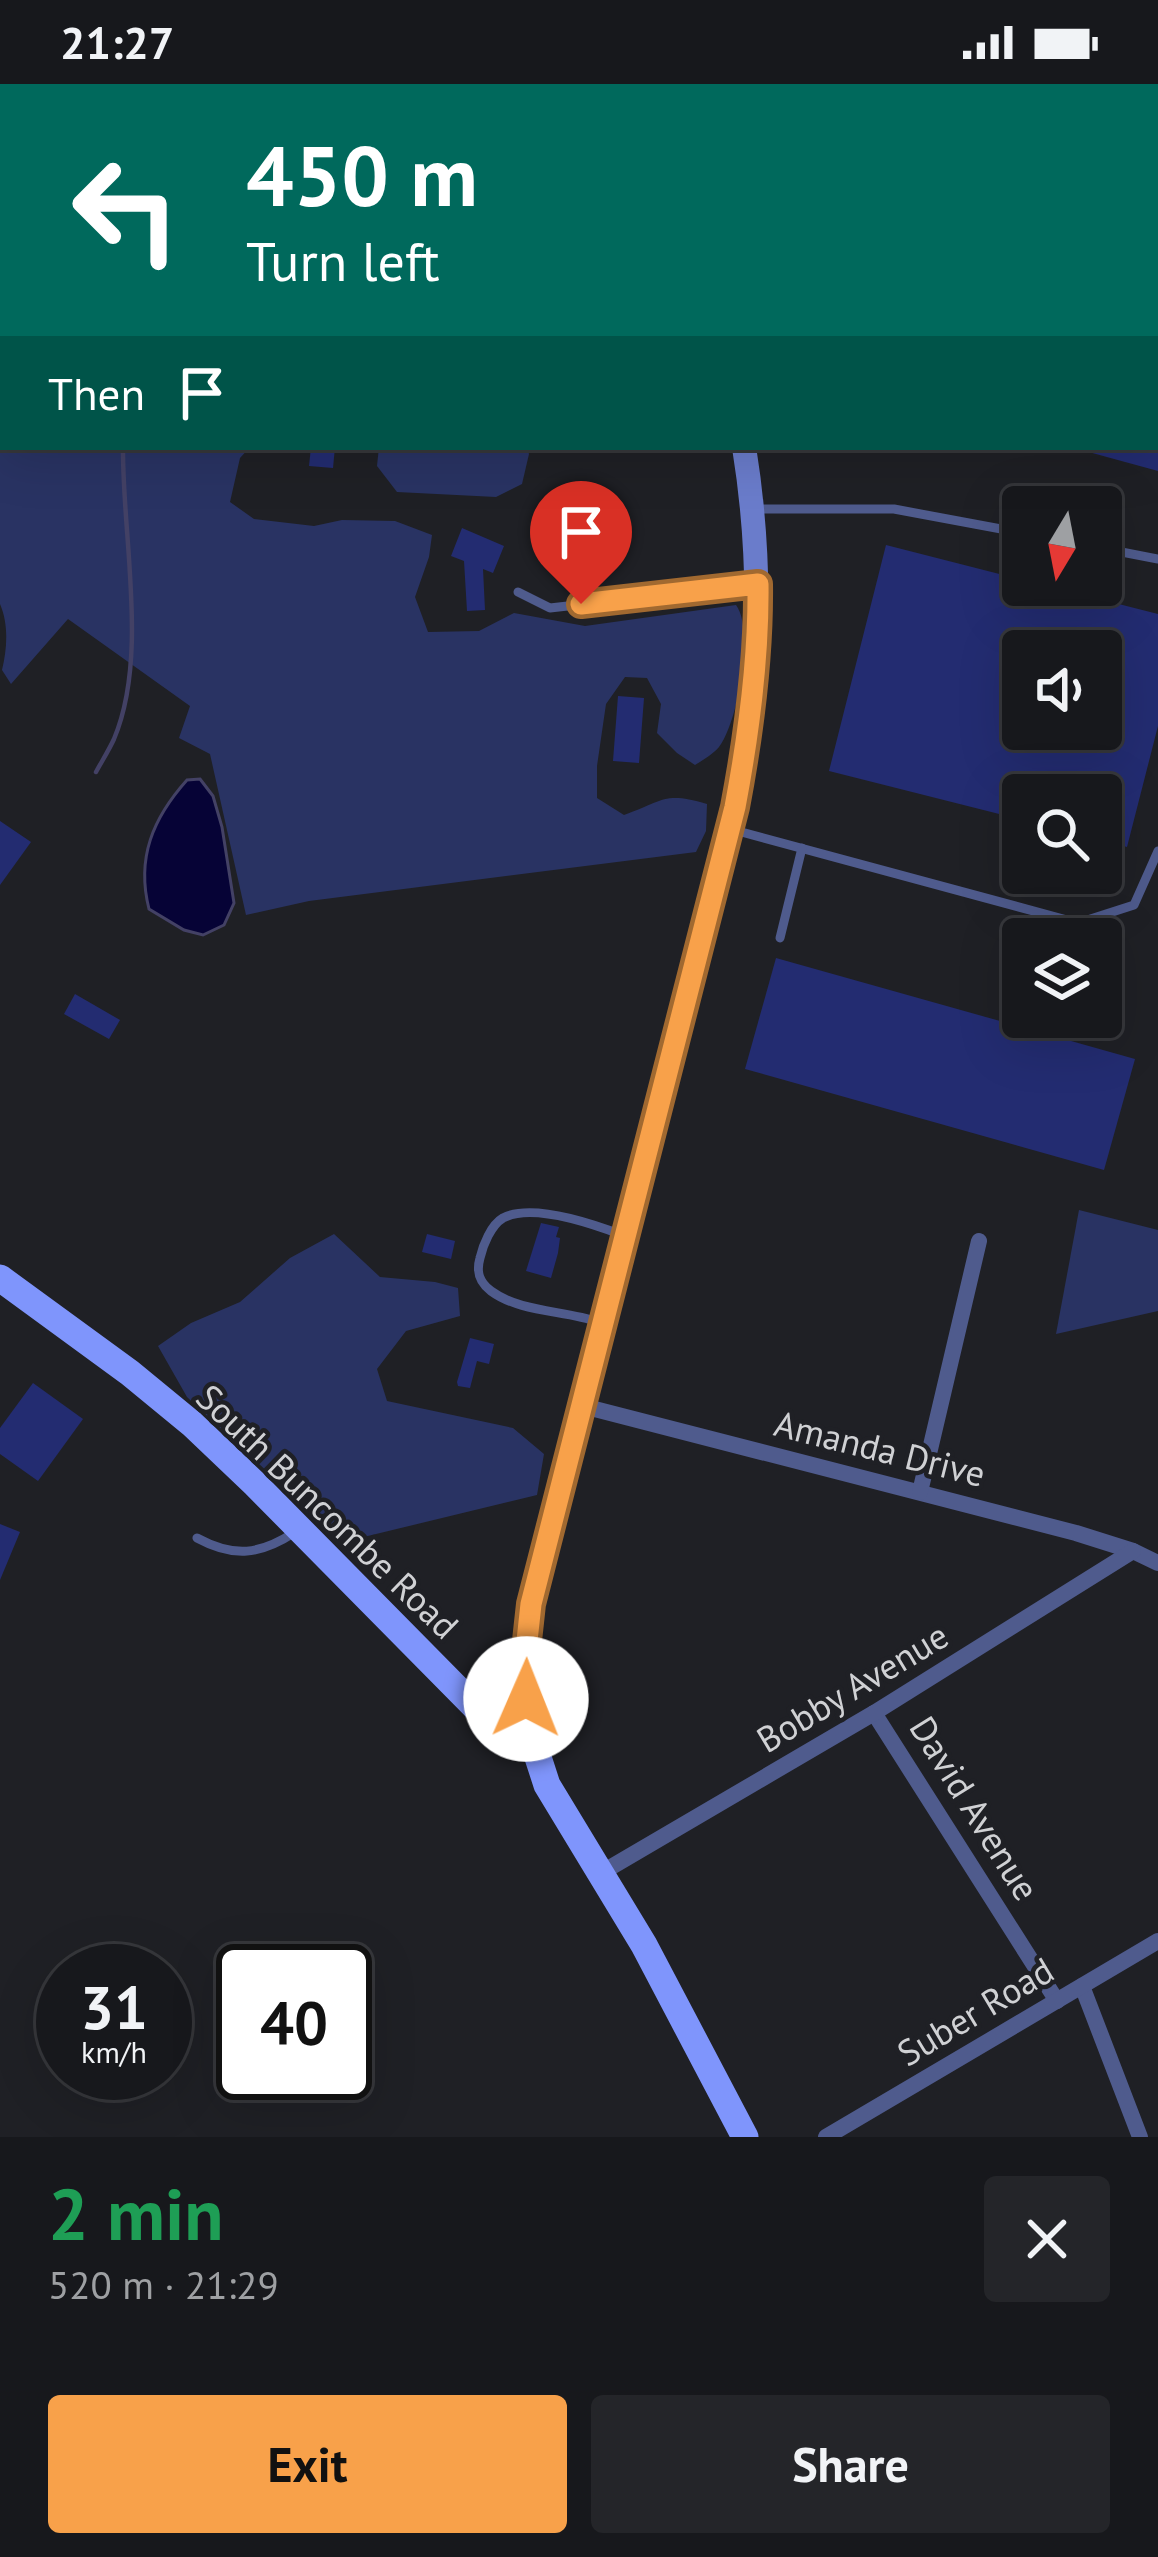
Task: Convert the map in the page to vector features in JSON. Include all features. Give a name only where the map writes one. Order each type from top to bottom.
[{"type":"main road","name":"South Buncombe Road","points":[[0,1278],[192,1424],[496,1728],[534,1745]]},
{"type":"main road","points":[[534,1745],[548,1785],[683,2015],[745,2137]]},
{"type":"street","points":[[534,1745],[526,1699],[531,1604],[729,829],[752,710],[758,584],[744,450]]},
{"type":"street","points":[[920,1492],[980,1241]]},
{"type":"street","name":"Amanda Drive","points":[[583,1406],[1076,1533],[1158,1563]]},
{"type":"street","name":"Bobby Avenue","points":[[601,1873],[874,1713],[1133,1551]]},
{"type":"street","name":"David Avenue","points":[[874,1713],[1057,2001]]},
{"type":"street","name":"Suber Road","points":[[826,2137],[1158,1941]]},
{"type":"street","points":[[1082,1986],[1140,2137]]},
{"type":"lane","points":[[753,509],[894,509],[1002,529]]},
{"type":"lane","points":[[1122,552],[1158,559]]},
{"type":"lane","points":[[518,592],[550,608],[758,584]]},
{"type":"lane","points":[[729,829],[1078,923],[1134,905],[1158,851]]},
{"type":"lane","points":[[780,938],[802,848]]},
{"type":"lane","points":[[604,1323],[519,1303],[491,1291],[479,1277],[478,1265],[494,1227],[505,1217],[552,1214],[625,1236]]},
{"type":"lane","points":[[197,1538],[235,1552],[258,1550],[300,1529]]},
{"type":"shaded area","points":[[0,450],[247,450],[240,458],[230,502],[254,519],[314,526],[342,520],[395,521],[432,535],[415,597],[428,632],[479,631],[514,613],[585,626],[736,605],[742,617],[744,654],[726,735],[719,747],[695,765],[657,733],[661,704],[647,678],[625,677],[606,704],[597,798],[624,815],[672,798],[707,804],[706,831],[696,852],[309,901],[246,915],[210,754],[179,738],[190,706],[68,619],[11,684],[2,670],[6,637],[0,604]]},
{"type":"shaded area","points":[[379,450],[528,450],[529,454],[522,484],[496,497],[397,492],[377,466]]},
{"type":"shaded area","points":[[200,779],[213,796],[222,827],[234,903],[224,925],[203,935],[184,930],[149,909],[145,873],[150,840],[165,809],[187,780]]},
{"type":"shaded area","points":[[1079,1210],[1158,1230],[1158,1311],[1056,1334]]},
{"type":"shaded area","points":[[334,1234],[380,1277],[458,1288],[460,1316],[406,1331],[377,1369],[387,1401],[513,1428],[544,1454],[537,1495],[343,1542],[187,1397],[158,1346],[191,1323],[240,1302],[290,1258]]},
{"type":"building","points":[[311,450],[335,450],[333,468],[309,466]]},
{"type":"building","points":[[1158,450],[1158,471],[1085,451]]},
{"type":"building","points":[[462,528],[504,546],[493,573],[483,569],[485,610],[467,611],[464,561],[451,556]]},
{"type":"building","points":[[886,545],[1002,575],[1002,606],[1122,605],[1158,614],[1158,726],[1127,847],[1122,846],[1122,774],[1002,774],[1002,815],[829,771]]},
{"type":"building","points":[[618,696],[644,698],[639,763],[613,761]]},
{"type":"building","points":[[0,821],[31,842],[0,885]]},
{"type":"building","points":[[776,958],[1002,1022],[1002,1038],[1060,1038],[1135,1059],[1104,1170],[745,1069]]},
{"type":"building","points":[[75,994],[120,1020],[109,1039],[64,1014]]},
{"type":"building","points":[[541,1223],[559,1227],[551,1278],[526,1271]]},
{"type":"building","points":[[427,1234],[455,1241],[451,1259],[422,1252]]},
{"type":"building","points":[[470,1338],[494,1344],[489,1364],[477,1361],[470,1388],[457,1382]]},
{"type":"building","points":[[33,1383],[83,1419],[38,1481],[0,1454],[0,1428]]},
{"type":"building","points":[[0,1524],[20,1532],[0,1580]]},
{"type":"waterway","points":[[96,772],[114,739],[130,671],[123,450]]},
{"type":"route","points":[[526,1699],[531,1604],[735,807],[752,710],[758,584],[581,604]]}]
